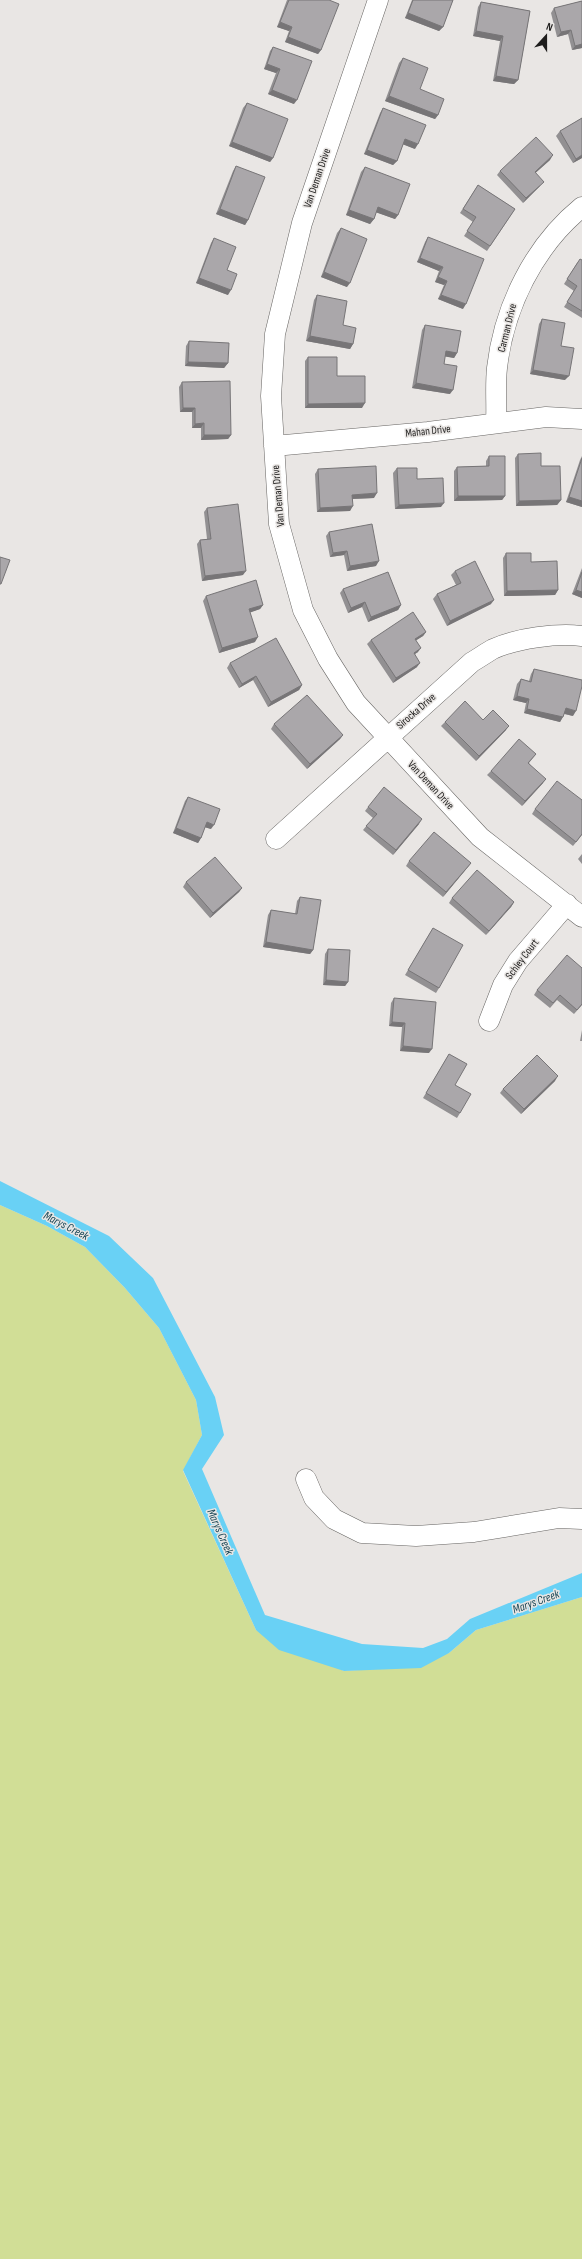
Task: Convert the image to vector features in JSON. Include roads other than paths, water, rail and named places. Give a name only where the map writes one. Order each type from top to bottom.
[{"type":"street","name":"Van Deman Drive","points":[[378,0],[302,223],[275,334],[271,396],[279,524],[303,610],[328,659],[356,703],[480,837],[582,917]]},
{"type":"street","name":"Carman Drive","points":[[496,423],[497,368],[508,316],[514,297],[545,245],[571,216],[582,207]]},
{"type":"street","name":"Mahan Drive","points":[[274,446],[546,417],[582,419]]},
{"type":"street","name":"Sirocka Drive","points":[[276,839],[472,662],[494,649],[520,641],[566,634],[582,636]]},
{"type":"street","name":"Schley Court","points":[[489,1021],[503,985],[518,961],[567,904]]},
{"type":"street","points":[[306,1479],[314,1498],[334,1519],[362,1533],[430,1535],[474,1532],[559,1518],[582,1519]]},
{"type":"water","name":"Marys Creek","points":[[0,1181],[109,1236],[153,1278],[215,1397],[224,1435],[202,1469],[265,1615],[362,1644],[423,1648],[447,1639],[470,1619],[582,1573],[582,1597],[476,1630],[449,1653],[421,1668],[344,1671],[279,1650],[256,1630],[183,1470],[202,1435],[196,1400],[159,1328],[125,1288],[85,1247],[47,1226],[0,1205]]}]
